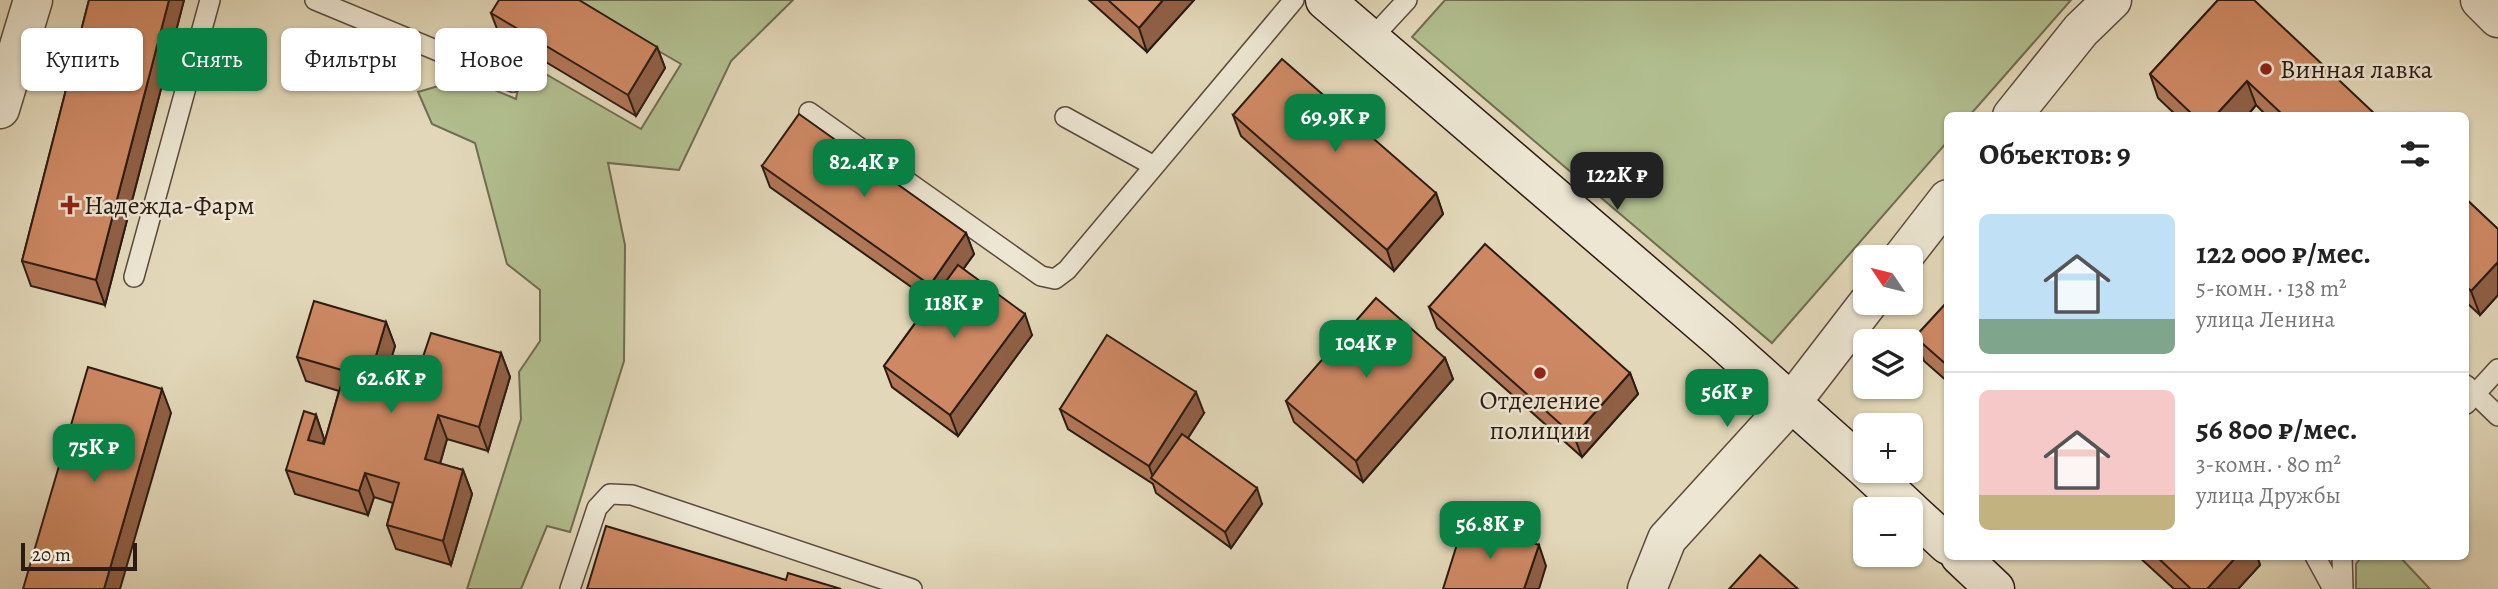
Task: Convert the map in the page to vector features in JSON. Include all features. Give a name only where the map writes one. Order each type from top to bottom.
[{"type":"main road","points":[[0,109],[33,0]]},
{"type":"main road","points":[[1325,0],[1853,458]]},
{"type":"main road","points":[[2015,112],[2081,30],[2112,0]]},
{"type":"main road","points":[[2480,0],[2498,18]]},
{"type":"main road","points":[[1912,245],[1944,204]]},
{"type":"main road","points":[[1647,589],[1667,540],[1791,403],[1859,315]]},
{"type":"main road","points":[[1881,483],[1896,497]]},
{"type":"main road","points":[[1923,522],[1944,541]]},
{"type":"main road","points":[[1964,560],[1995,589]]},
{"type":"lane","points":[[134,276],[210,0]]},
{"type":"lane","points":[[315,0],[435,50]]},
{"type":"lane","points":[[809,112],[1041,276],[1055,279],[1068,270],[1294,0]]},
{"type":"lane","points":[[1370,40],[1407,0]]},
{"type":"lane","points":[[1065,117],[1154,166]]},
{"type":"lane","points":[[2498,369],[2469,394],[2498,416]]},
{"type":"lane","points":[[570,589],[597,508],[610,494],[632,495],[912,589]]},
{"type":"lane","points":[[2317,560],[2333,589]]},
{"type":"lane","points":[[2342,560],[2343,589]]},
{"type":"green space","points":[[793,0],[731,61],[679,170],[608,163],[625,245],[624,361],[570,532],[547,526],[521,589],[467,589],[521,419],[519,372],[540,341],[540,290],[507,264],[475,143],[432,124],[418,92],[435,87],[435,91],[497,91],[516,99],[517,91],[547,91],[547,75],[641,129],[681,64],[574,2]]},
{"type":"green space","points":[[1445,0],[2071,0],[1973,112],[1944,112],[1944,146],[1857,245],[1853,245],[1853,250],[1772,343],[1412,37]]},
{"type":"green space","points":[[2359,560],[2403,560],[2430,589],[2356,589],[2356,564]]},
{"type":"building","points":[[89,0],[169,0],[162,28],[157,28],[157,46],[96,280],[22,261],[66,91],[143,91],[143,28],[82,28]]},
{"type":"building","points":[[499,0],[579,0],[657,47],[628,95],[547,47],[547,28],[516,28],[491,13]]},
{"type":"building","points":[[1108,0],[1163,0],[1139,28]]},
{"type":"building","points":[[2218,0],[2254,0],[2373,112],[2280,112],[2247,81],[2219,112],[2190,112],[2150,74]]},
{"type":"building","points":[[1282,59],[1436,193],[1387,250],[1233,115]]},
{"type":"building","points":[[799,114],[966,233],[930,285],[762,166]]},
{"type":"building","points":[[2469,202],[2498,229],[2498,262],[2471,291]]},
{"type":"building","points":[[1485,244],[1630,373],[1574,436],[1429,307]]},
{"type":"building","points":[[958,265],[1025,314],[950,415],[884,366]]},
{"type":"building","points":[[1376,298],[1445,358],[1356,461],[1286,401]]},
{"type":"building","points":[[314,301],[386,322],[375,359],[418,372],[431,333],[501,353],[479,427],[438,415],[425,459],[463,470],[443,541],[387,525],[399,483],[365,473],[359,491],[286,470],[304,411],[316,415],[308,440],[324,444],[345,371],[297,357]]},
{"type":"building","points":[[1944,305],[1944,362],[1923,344],[1922,329]]},
{"type":"building","points":[[1107,335],[1196,392],[1149,466],[1060,409]]},
{"type":"building","points":[[88,367],[162,389],[104,589],[23,589]]},
{"type":"building","points":[[1182,434],[1257,488],[1225,532],[1151,478]]},
{"type":"building","points":[[1464,522],[1539,545],[1524,589],[1443,589]]},
{"type":"building","points":[[606,526],[786,580],[788,573],[841,589],[587,589]]},
{"type":"building","points":[[1760,555],[1798,589],[1729,589]]},
{"type":"building","points":[[2160,560],[2233,560],[2207,589],[2191,589]]},
{"type":"place","name":"Винная лавка","points":[[2266,69]]},
{"type":"place","name":"Надежда-Фарм","points":[[70,205]]},
{"type":"place","name":"Отделение полиции","points":[[1540,373]]}]
